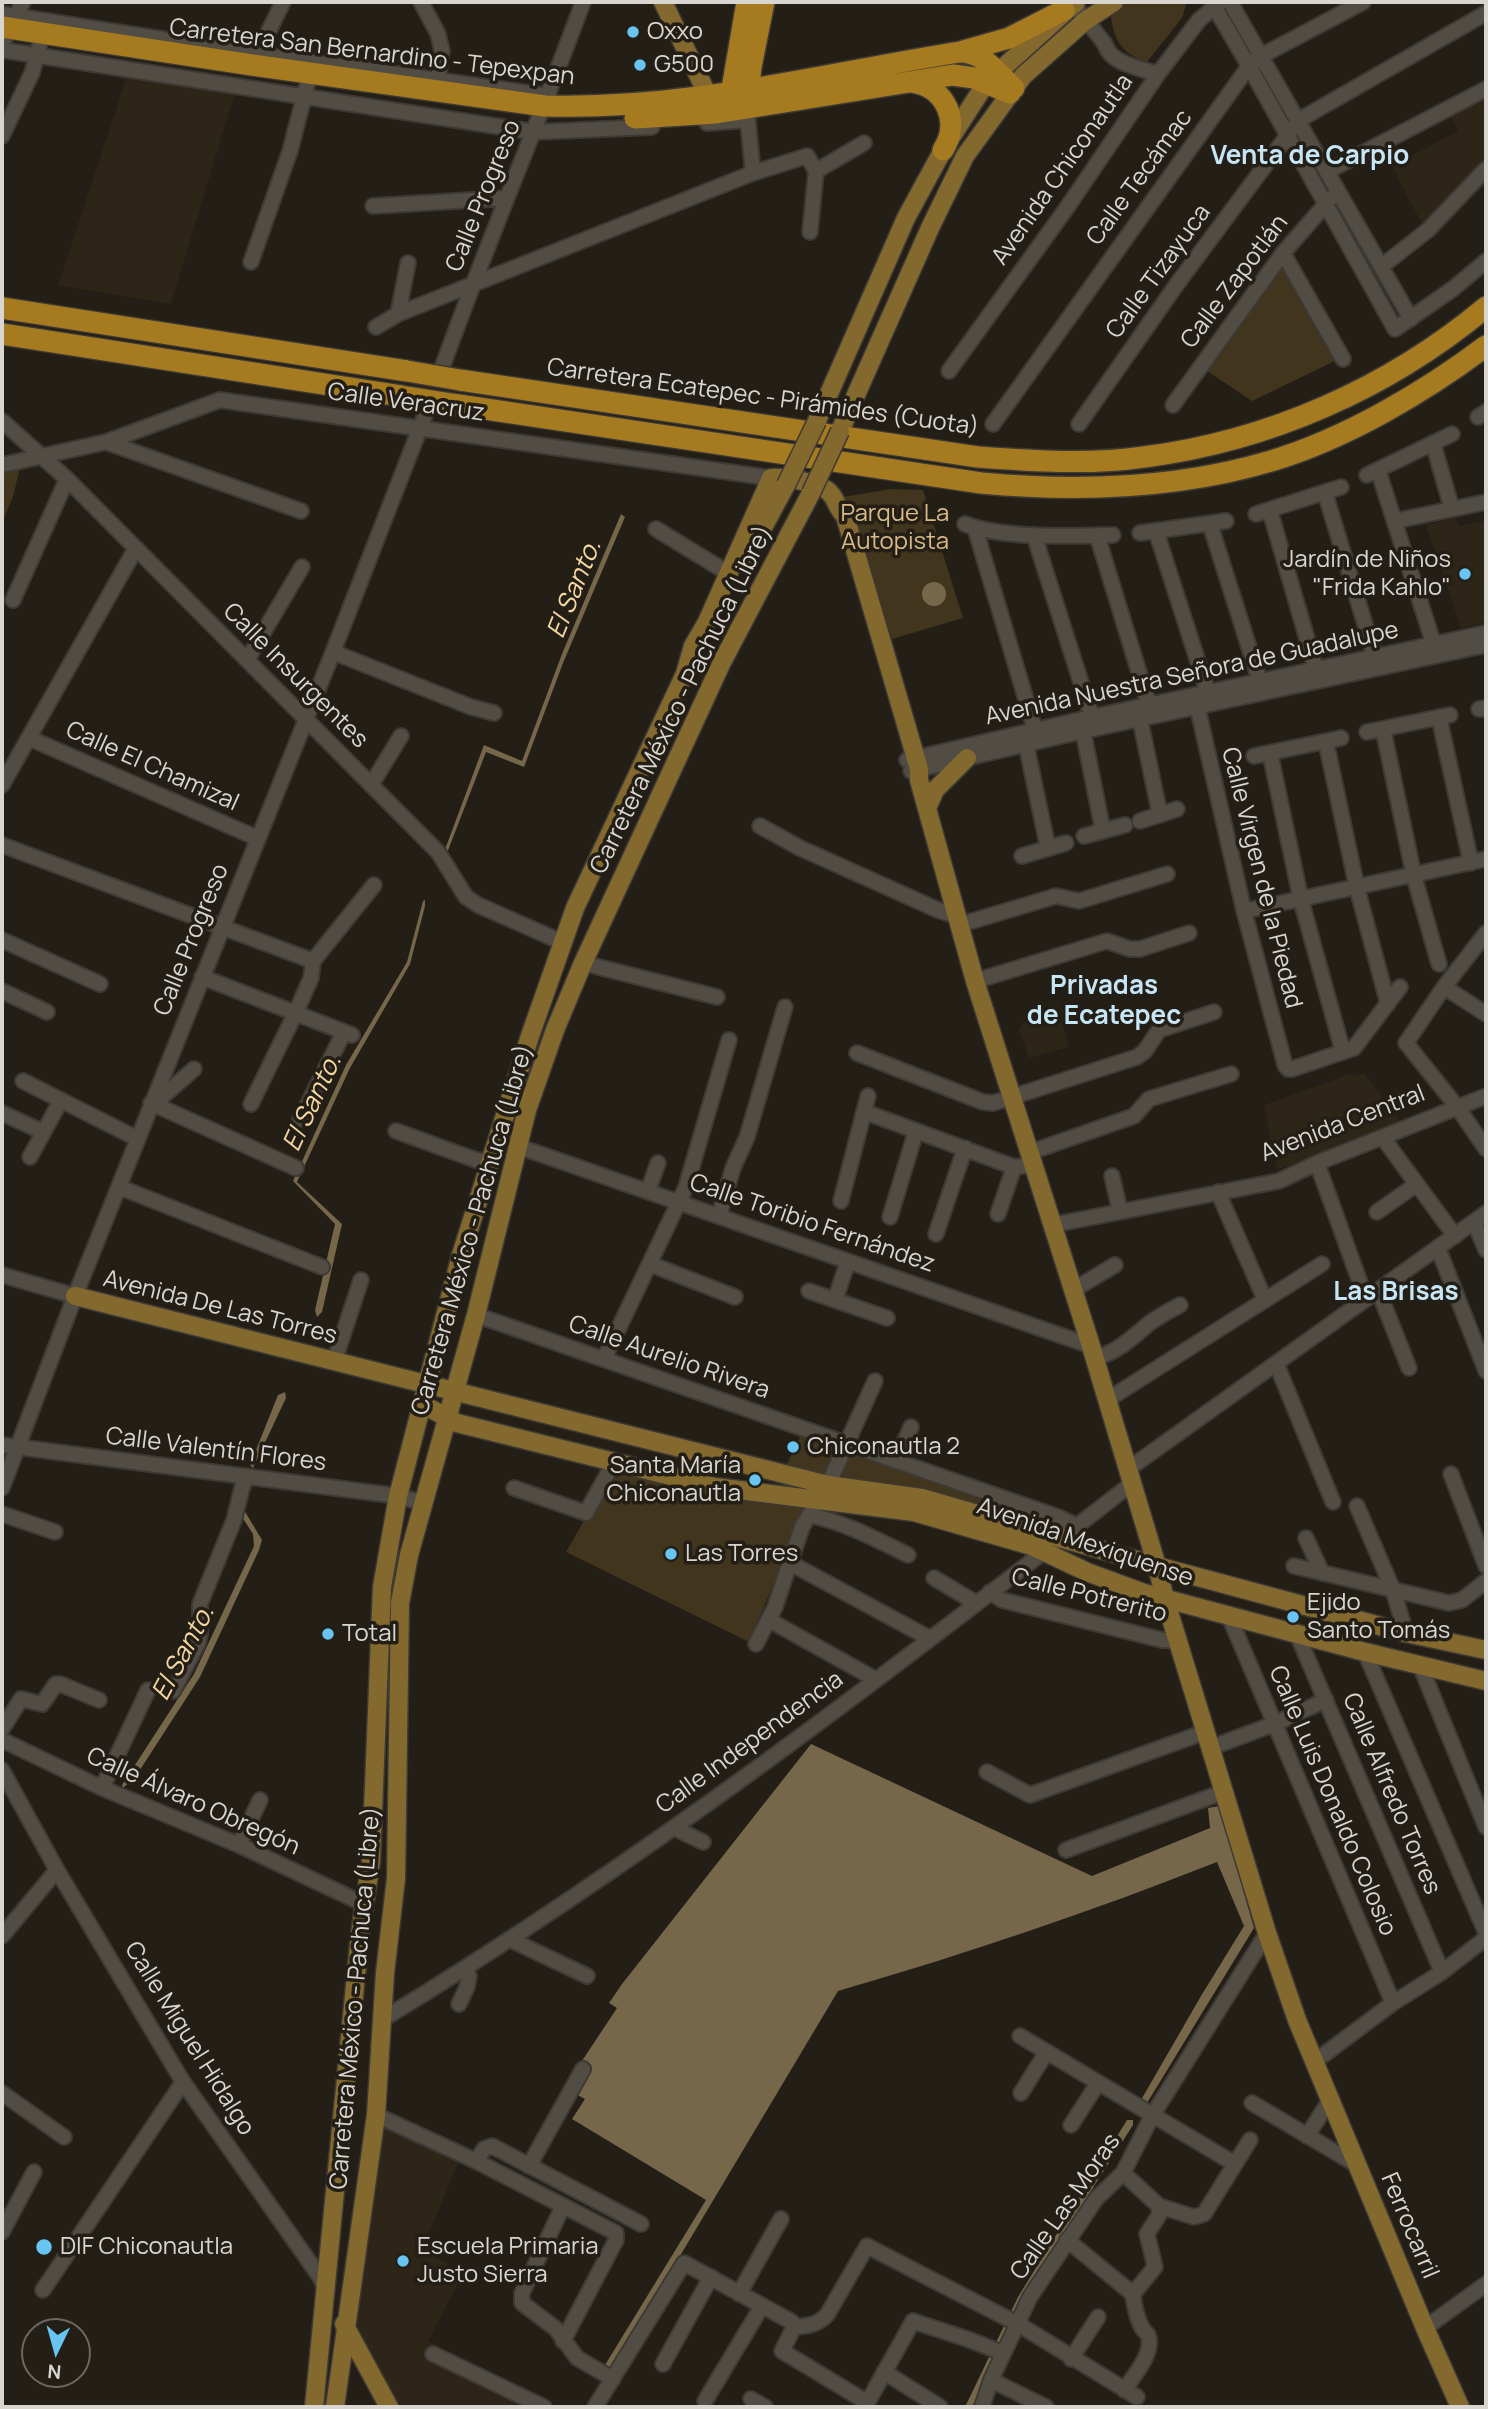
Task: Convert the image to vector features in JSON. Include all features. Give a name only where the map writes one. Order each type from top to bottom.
[{"type":"highway","points":[[744,110],[736,61],[747,2]]},
{"type":"highway","points":[[744,110],[764,2]]},
{"type":"highway","name":"Carretera San Bernardino - Tepexpan","points":[[744,110],[984,47],[1009,38],[1071,5]]},
{"type":"highway","name":"Carretera San Bernardino - Tepexpan","points":[[5,30],[39,50],[305,91],[542,113],[593,107],[713,105],[744,110],[960,75],[991,77]]},
{"type":"highway","name":"Carretera San Bernardino - Tepexpan","points":[[5,30],[438,85],[542,113]]},
{"type":"highway","points":[[960,52],[982,57],[991,77],[1012,90]]},
{"type":"highway","points":[[910,82],[929,87],[940,96],[948,108],[951,130],[943,150]]},
{"type":"highway","name":"Carretera Ecatepec - Pirámides (Cuota)","points":[[2,308],[978,457],[1062,462],[1142,458],[1225,442],[1307,414],[1379,380],[1422,355],[1486,307]]},
{"type":"highway","name":"Carretera Ecatepec - Pirámides (Cuota)","points":[[2,334],[452,404],[1029,488],[1109,488],[1186,480],[1282,457],[1394,406],[1456,369],[1486,346]]},
{"type":"main road","points":[[663,2],[713,105]]},
{"type":"main road","name":"Carretera México - Pachuca (Libre)","points":[[335,2407],[376,2115],[385,1973],[396,1878],[400,1603],[409,1555],[476,1315],[527,1110],[555,1030],[583,963],[722,662],[811,494],[965,156],[1023,76],[1085,20],[1114,2]]},
{"type":"main road","name":"Carretera México - Pachuca (Libre)","points":[[314,2407],[360,1934],[371,1861],[382,1587],[398,1496],[461,1255],[530,1036],[575,908],[778,482],[817,421],[906,218],[943,150],[991,77],[1071,5]]},
{"type":"main road","points":[[687,670],[693,646],[729,573],[782,477],[820,487],[833,501]]},
{"type":"main road","points":[[722,662],[744,642],[817,502],[833,501]]},
{"type":"main road","name":"Ferrocarril","points":[[833,501],[845,516],[975,981],[1093,1352],[1267,1933],[1329,2100],[1460,2407]]},
{"type":"main road","points":[[927,808],[935,790],[967,758]]},
{"type":"main road","name":"Avenida De Las Torres","points":[[75,1296],[427,1385]]},
{"type":"main road","name":"Avenida Mexiquense","points":[[427,1385],[828,1485],[922,1499],[1406,1633],[1486,1650]]},
{"type":"main road","name":"Avenida Mexiquense","points":[[422,1404],[457,1423],[715,1487],[813,1508],[914,1512],[1045,1551],[1087,1572],[1165,1599],[1486,1681]]},
{"type":"main road","name":"Calle Miguel Hidalgo","points":[[327,2290],[390,2407]]},
{"type":"street","points":[[5,30],[23,2]]},
{"type":"street","points":[[255,60],[283,2]]},
{"type":"street","points":[[421,2],[438,34],[442,51],[438,85]]},
{"type":"street","name":"Calle Progreso","points":[[442,368],[583,2]]},
{"type":"street","points":[[1230,2],[1411,319]]},
{"type":"street","name":"Calle Tecámac","points":[[993,424],[1249,66],[1261,55],[1363,2]]},
{"type":"street","points":[[1218,4],[1249,66],[1395,329],[1486,261]]},
{"type":"street","name":"Avenida Chiconautla","points":[[950,371],[1161,70],[1199,20],[1218,4]]},
{"type":"street","points":[[1071,5],[1105,44],[1107,52],[1119,61],[1161,70]]},
{"type":"street","name":"Calle Tizayuca","points":[[1079,424],[1299,120],[1486,13]]},
{"type":"street","points":[[2,136],[39,50]]},
{"type":"street","points":[[1328,171],[1486,89]]},
{"type":"street","points":[[251,262],[290,151],[305,91]]},
{"type":"street","points":[[542,113],[572,132],[744,110],[753,173]]},
{"type":"street","points":[[816,171],[864,143]]},
{"type":"street","points":[[376,327],[398,314],[753,173],[807,156],[816,171],[810,232]]},
{"type":"street","points":[[1382,266],[1428,230],[1486,169]]},
{"type":"street","name":"Calle Zapotlán","points":[[1173,405],[1283,253],[1339,190]]},
{"type":"street","points":[[373,205],[506,198]]},
{"type":"street","points":[[1283,253],[1343,359]]},
{"type":"street","points":[[398,314],[408,263]]},
{"type":"street","name":"Calle Veracruz","points":[[2,465],[106,442],[220,400],[778,482]]},
{"type":"street","name":"Calle Progreso","points":[[2,1488],[75,1296],[427,410]]},
{"type":"street","name":"Calle Insurgentes","points":[[2,421],[67,479],[438,852],[466,897],[478,905],[564,943]]},
{"type":"street","points":[[1434,645],[1395,521],[1373,472],[1452,433]]},
{"type":"street","points":[[106,442],[301,511]]},
{"type":"street","points":[[1433,443],[1452,509]]},
{"type":"street","points":[[13,600],[67,479]]},
{"type":"street","points":[[1316,670],[1263,513],[1341,488]]},
{"type":"street","points":[[1325,493],[1375,657]]},
{"type":"street","points":[[1395,521],[1486,502]]},
{"type":"street","points":[[1140,533],[1226,521]]},
{"type":"street","points":[[1210,524],[1260,682]]},
{"type":"street","points":[[1035,730],[970,526],[1034,535],[1113,535]]},
{"type":"street","points":[[656,528],[729,573]]},
{"type":"street","name":"Calle Virgen de la Piedad","points":[[1156,531],[1200,699],[1244,911],[1285,1065],[1288,1069],[1343,1052]]},
{"type":"street","points":[[1034,535],[1092,717]]},
{"type":"street","points":[[1097,535],[1149,705]]},
{"type":"street","points":[[2,786],[136,548]]},
{"type":"street","points":[[247,660],[302,567]]},
{"type":"street","name":"Avenida Nuestra Señora de Guadalupe","points":[[914,768],[1140,719],[1260,682],[1486,633]]},
{"type":"street","name":"Avenida Nuestra Señora de Guadalupe","points":[[914,768],[1035,730],[1092,717],[1486,645]]},
{"type":"street","points":[[333,652],[471,707],[494,713]]},
{"type":"street","points":[[1367,732],[1445,716],[1471,863]]},
{"type":"street","points":[[1140,719],[1160,814]]},
{"type":"street","points":[[1383,729],[1414,876],[1439,964]]},
{"type":"street","points":[[1083,731],[1103,831]]},
{"type":"street","points":[[371,785],[401,736]]},
{"type":"street","name":"Calle El Chamizal","points":[[29,738],[257,838]]},
{"type":"street","points":[[1254,756],[1341,738]]},
{"type":"street","points":[[1326,742],[1357,888],[1388,1004]]},
{"type":"street","points":[[1026,744],[1048,848]]},
{"type":"street","points":[[1270,753],[1301,900],[1343,1052],[1360,1043],[1400,987]]},
{"type":"street","points":[[1140,821],[1177,809]]},
{"type":"street","points":[[1084,836],[1125,824]]},
{"type":"street","points":[[760,825],[800,848],[958,920],[1056,896],[1080,901],[1167,874]]},
{"type":"street","points":[[1022,856],[1066,843]]},
{"type":"street","points":[[2,845],[313,961]]},
{"type":"street","points":[[1244,911],[1486,859]]},
{"type":"street","points":[[251,1104],[311,978],[313,961],[374,885]]},
{"type":"street","points":[[975,981],[1107,941],[1140,948],[1189,933]]},
{"type":"street","points":[[1486,933],[1406,1043],[1458,1108],[1486,1149]]},
{"type":"street","points":[[2,940],[100,984]]},
{"type":"street","points":[[583,963],[717,997]]},
{"type":"street","points":[[202,977],[348,1033],[300,1120]]},
{"type":"street","points":[[1444,988],[1486,1014]]},
{"type":"street","points":[[2,991],[47,1012]]},
{"type":"street","points":[[719,1216],[733,1168],[747,1137],[785,1007]]},
{"type":"street","points":[[856,1054],[983,1102],[993,1103],[1137,1057],[1146,1051],[1159,1030],[1214,1012]]},
{"type":"street","points":[[604,1359],[686,1187],[729,1040]]},
{"type":"street","points":[[194,1069],[153,1104],[296,1168]]},
{"type":"street","points":[[998,1214],[1014,1167],[1134,1116],[1149,1099],[1231,1074]]},
{"type":"street","points":[[23,1081],[138,1139]]},
{"type":"street","points":[[841,1201],[868,1096]]},
{"type":"street","name":"Avenida Central","points":[[1052,1225],[1279,1181],[1317,1163],[1486,1096]]},
{"type":"street","points":[[30,1157],[60,1102]]},
{"type":"street","points":[[865,1112],[1014,1167]]},
{"type":"street","points":[[2,1113],[43,1132]]},
{"type":"street","points":[[890,1216],[916,1130]]},
{"type":"street","points":[[396,1131],[476,1160],[491,1162]]},
{"type":"street","points":[[1383,1138],[1455,1236]]},
{"type":"street","name":"Calle Toribio Fernández","points":[[517,1146],[848,1261],[1093,1352]]},
{"type":"street","points":[[936,1234],[965,1148]]},
{"type":"street","points":[[648,1191],[658,1163]]},
{"type":"street","points":[[1317,1163],[1372,1295],[1409,1368]]},
{"type":"street","points":[[1112,1176],[1120,1211]]},
{"type":"street","points":[[1377,1212],[1417,1184]]},
{"type":"street","points":[[119,1187],[322,1267]]},
{"type":"street","points":[[1217,1192],[1265,1300]]},
{"type":"street","points":[[1480,1217],[1486,1250]]},
{"type":"street","name":"Calle Independencia","points":[[383,2019],[464,1969],[674,1828],[1045,1551],[1077,1526],[1129,1477],[1276,1363],[1480,1217]]},
{"type":"street","points":[[1438,1248],[1486,1371]]},
{"type":"street","points":[[835,1300],[848,1261]]},
{"type":"street","points":[[650,1264],[735,1297]]},
{"type":"street","points":[[1107,1400],[1321,1264]]},
{"type":"street","points":[[1073,1290],[1115,1265]]},
{"type":"street","name":"Avenida De Las Torres","points":[[2,1275],[75,1296]]},
{"type":"street","points":[[334,1362],[361,1280]]},
{"type":"street","points":[[809,1291],[887,1318]]},
{"type":"street","points":[[1093,1352],[1107,1355],[1119,1349],[1163,1314],[1180,1305]]},
{"type":"street","name":"Calle Aurelio Rivera","points":[[476,1315],[1058,1517],[1077,1526]]},
{"type":"street","points":[[1276,1363],[1333,1502]]},
{"type":"street","points":[[756,1644],[769,1620],[813,1508],[828,1485],[875,1381]]},
{"type":"street","points":[[896,1461],[911,1427]]},
{"type":"street","name":"Calle Valentín Flores","points":[[2,1445],[398,1496],[424,1503]]},
{"type":"street","points":[[514,1488],[586,1513],[614,1462]]},
{"type":"street","points":[[1451,1474],[1486,1566]]},
{"type":"street","points":[[173,1691],[198,1643],[200,1604],[234,1520],[247,1477]]},
{"type":"street","points":[[1357,1506],[1393,1590],[1406,1633]]},
{"type":"street","points":[[813,1508],[824,1518],[908,1555]]},
{"type":"street","points":[[2,1514],[55,1532]]},
{"type":"street","points":[[1306,1538],[1322,1573]]},
{"type":"street","points":[[790,1563],[929,1638]]},
{"type":"street","points":[[1294,1566],[1456,1603],[1486,1581]]},
{"type":"street","points":[[934,1578],[976,1603]]},
{"type":"street","name":"Calle Potrerito","points":[[990,1592],[1002,1600],[1163,1640],[1178,1641]]},
{"type":"street","name":"Calle Luis Donaldo Colosio","points":[[1229,1616],[1393,2003]]},
{"type":"street","points":[[769,1620],[875,1679]]},
{"type":"street","name":"Calle Alfredo Torres","points":[[1297,1634],[1442,1972]]},
{"type":"street","points":[[1365,1651],[1486,1933]]},
{"type":"street","points":[[1420,1665],[1486,1827]]},
{"type":"street","points":[[2,1729],[21,1699],[42,1704],[55,1684],[99,1700]]},
{"type":"street","points":[[102,1788],[148,1690]]},
{"type":"street","points":[[987,1772],[1030,1794],[1208,1740],[1274,1724],[1326,1700]]},
{"type":"street","name":"Calle Álvaro Obregón","points":[[2,1740],[102,1788],[239,1845],[366,1905]]},
{"type":"street","name":"Calle Miguel Hidalgo","points":[[2,1770],[57,1870],[183,2082],[327,2290]]},
{"type":"street","points":[[1066,1850],[1223,1792]]},
{"type":"street","points":[[239,1845],[260,1800]]},
{"type":"street","points":[[674,1828],[703,1842]]},
{"type":"street","points":[[2,1936],[57,1870]]},
{"type":"street","name":"Calle Las Moras","points":[[982,2407],[991,2380],[1030,2297],[1096,2199],[1124,2173],[1153,2116],[1267,1933]]},
{"type":"street","points":[[1314,2062],[1486,1938]]},
{"type":"street","points":[[509,1939],[587,1976]]},
{"type":"street","points":[[459,2004],[469,1976],[464,1969]]},
{"type":"street","points":[[1020,2036],[1235,2164]]},
{"type":"street","points":[[1021,2093],[1046,2053]]},
{"type":"street","points":[[529,2166],[583,2069]]},
{"type":"street","points":[[43,2290],[183,2082]]},
{"type":"street","points":[[1072,2125],[1098,2083]]},
{"type":"street","points":[[2,2093],[64,2137]]},
{"type":"street","points":[[1307,2136],[1329,2100]]},
{"type":"street","points":[[1252,2103],[1357,2165]]},
{"type":"street","points":[[376,2115],[476,2161],[616,2232],[618,2237],[563,2341]]},
{"type":"street","points":[[1124,2173],[1159,2206],[1199,2217],[1250,2140]]},
{"type":"street","points":[[476,2161],[484,2149],[492,2146],[641,2224]]},
{"type":"street","points":[[2,2232],[34,2172]]},
{"type":"street","points":[[563,2206],[522,2293],[522,2303],[556,2329],[577,2358],[613,2379]]},
{"type":"street","points":[[1132,2294],[1155,2267],[1147,2234],[1159,2215],[1159,2206]]},
{"type":"street","points":[[739,2294],[781,2219]]},
{"type":"street","points":[[794,2327],[819,2322],[827,2315],[867,2246],[1018,2325],[1131,2394],[1149,2344],[1132,2294],[1067,2240]]},
{"type":"street","points":[[595,2407],[684,2263],[792,2322],[794,2327]]},
{"type":"street","points":[[663,2364],[711,2277]]},
{"type":"street","points":[[1425,2328],[1486,2284]]},
{"type":"street","points":[[705,2401],[762,2306]]},
{"type":"street","points":[[1071,2359],[1098,2317]]},
{"type":"street","points":[[794,2327],[782,2351],[866,2405],[913,2320],[949,2334],[976,2340],[1003,2354]]},
{"type":"street","points":[[433,2354],[544,2407]]},
{"type":"street","points":[[884,2372],[940,2407]]},
{"type":"street","points":[[991,2380],[1046,2407]]},
{"type":"street","points":[[751,2399],[765,2407]]},
{"type":"shaded area","points":[[129,70],[237,86],[171,304],[58,285]]},
{"type":"shaded area","points":[[1486,98],[1486,165],[1423,226],[1392,166],[1458,131],[1451,116]]},
{"type":"shaded area","points":[[621,514],[625,517],[563,663],[524,767],[486,752],[447,853],[444,852],[484,745],[522,761],[562,654]]},
{"type":"shaded area","name":"Jardín de Niños \"Frida Kahlo\"","points":[[1456,518],[1459,526],[1486,520],[1486,622],[1461,628],[1426,525]]},
{"type":"shaded area","points":[[934,582],[942,586],[946,594],[942,602],[934,606],[926,602],[922,594],[926,586]]},
{"type":"shaded area","points":[[425,900],[410,964],[350,1068],[297,1182],[342,1224],[322,1312],[317,1317],[315,1310],[335,1224],[293,1181],[346,1065],[407,962]]},
{"type":"shaded area","points":[[1057,1004],[1069,1047],[1029,1058],[1019,1029],[1031,1012]]},
{"type":"shaded area","points":[[1364,1073],[1400,1121],[1277,1170],[1264,1105],[1350,1074],[1353,1076]]},
{"type":"shaded area","points":[[285,1392],[286,1398],[253,1468],[250,1465],[278,1395]]},
{"type":"shaded area","points":[[246,1489],[244,1510],[262,1540],[259,1550],[200,1677],[136,1776],[123,1788],[122,1785],[194,1674],[254,1546],[253,1534],[240,1514]]},
{"type":"shaded area","points":[[811,1744],[1092,1876],[1210,1828],[1208,1808],[1219,1806],[1254,1928],[1147,2103],[1143,2104],[1141,2100],[1244,1926],[1217,1862],[1029,1931],[838,1991],[640,2323],[606,2370],[605,2365],[706,2200],[572,2119],[585,2099],[564,2088],[617,2008],[609,2003],[622,1984]]},
{"type":"shaded area","points":[[1127,2120],[1133,2120],[1133,2125],[1022,2299],[972,2407],[965,2407],[1018,2297]]},
{"type":"shaded area","name":"Escuela Primaria Justo Sierra","points":[[385,2125],[459,2161],[422,2250],[464,2272],[428,2341],[552,2405],[551,2407],[407,2407],[399,2403],[352,2327]]},
{"type":"green space","points":[[1126,2],[1187,2],[1182,18],[1147,62],[1124,49],[1113,28],[1110,10]]},
{"type":"green space","points":[[1278,258],[1339,359],[1252,401],[1198,365]]},
{"type":"green space","points":[[21,463],[13,497],[2,522],[2,467]]},
{"type":"green space","name":"Parque La Autopista","points":[[890,489],[923,490],[963,618],[892,639],[843,497]]},
{"type":"green space","points":[[801,1435],[1059,1522],[1059,1526],[1055,1528],[785,1468]]},
{"type":"green space","points":[[612,1472],[712,1493],[807,1506],[749,1642],[566,1552]]},
{"type":"place","name":"Oxxo","points":[[633,32]]},
{"type":"place","name":"G500","points":[[640,65]]},
{"type":"place","name":"Jardín de Niños \"Frida Kahlo\"","points":[[1465,574]]},
{"type":"place","name":"Chiconautla 2","points":[[793,1447]]},
{"type":"place","name":"Santa María Chiconautla","points":[[755,1480]]},
{"type":"place","name":"Las Torres","points":[[671,1554]]},
{"type":"place","name":"Ejido Santo Tomás","points":[[1293,1617]]},
{"type":"place","name":"Total","points":[[328,1634]]},
{"type":"place","name":"DIF Chiconautla","points":[[44,2247]]},
{"type":"place","name":"Escuela Primaria Justo Sierra","points":[[403,2261]]},
{"type":"district","name":"Venta de Carpio","points":[[1310,157]]},
{"type":"district","name":"Privadas de Ecatepec","points":[[1104,1002]]},
{"type":"district","name":"Las Brisas","points":[[1396,1293]]},
{"type":"water label","name":"El Santo.","points":[[575,589]]},
{"type":"water label","name":"El Santo.","points":[[313,1103]]},
{"type":"water label","name":"El Santo.","points":[[184,1653]]}]
